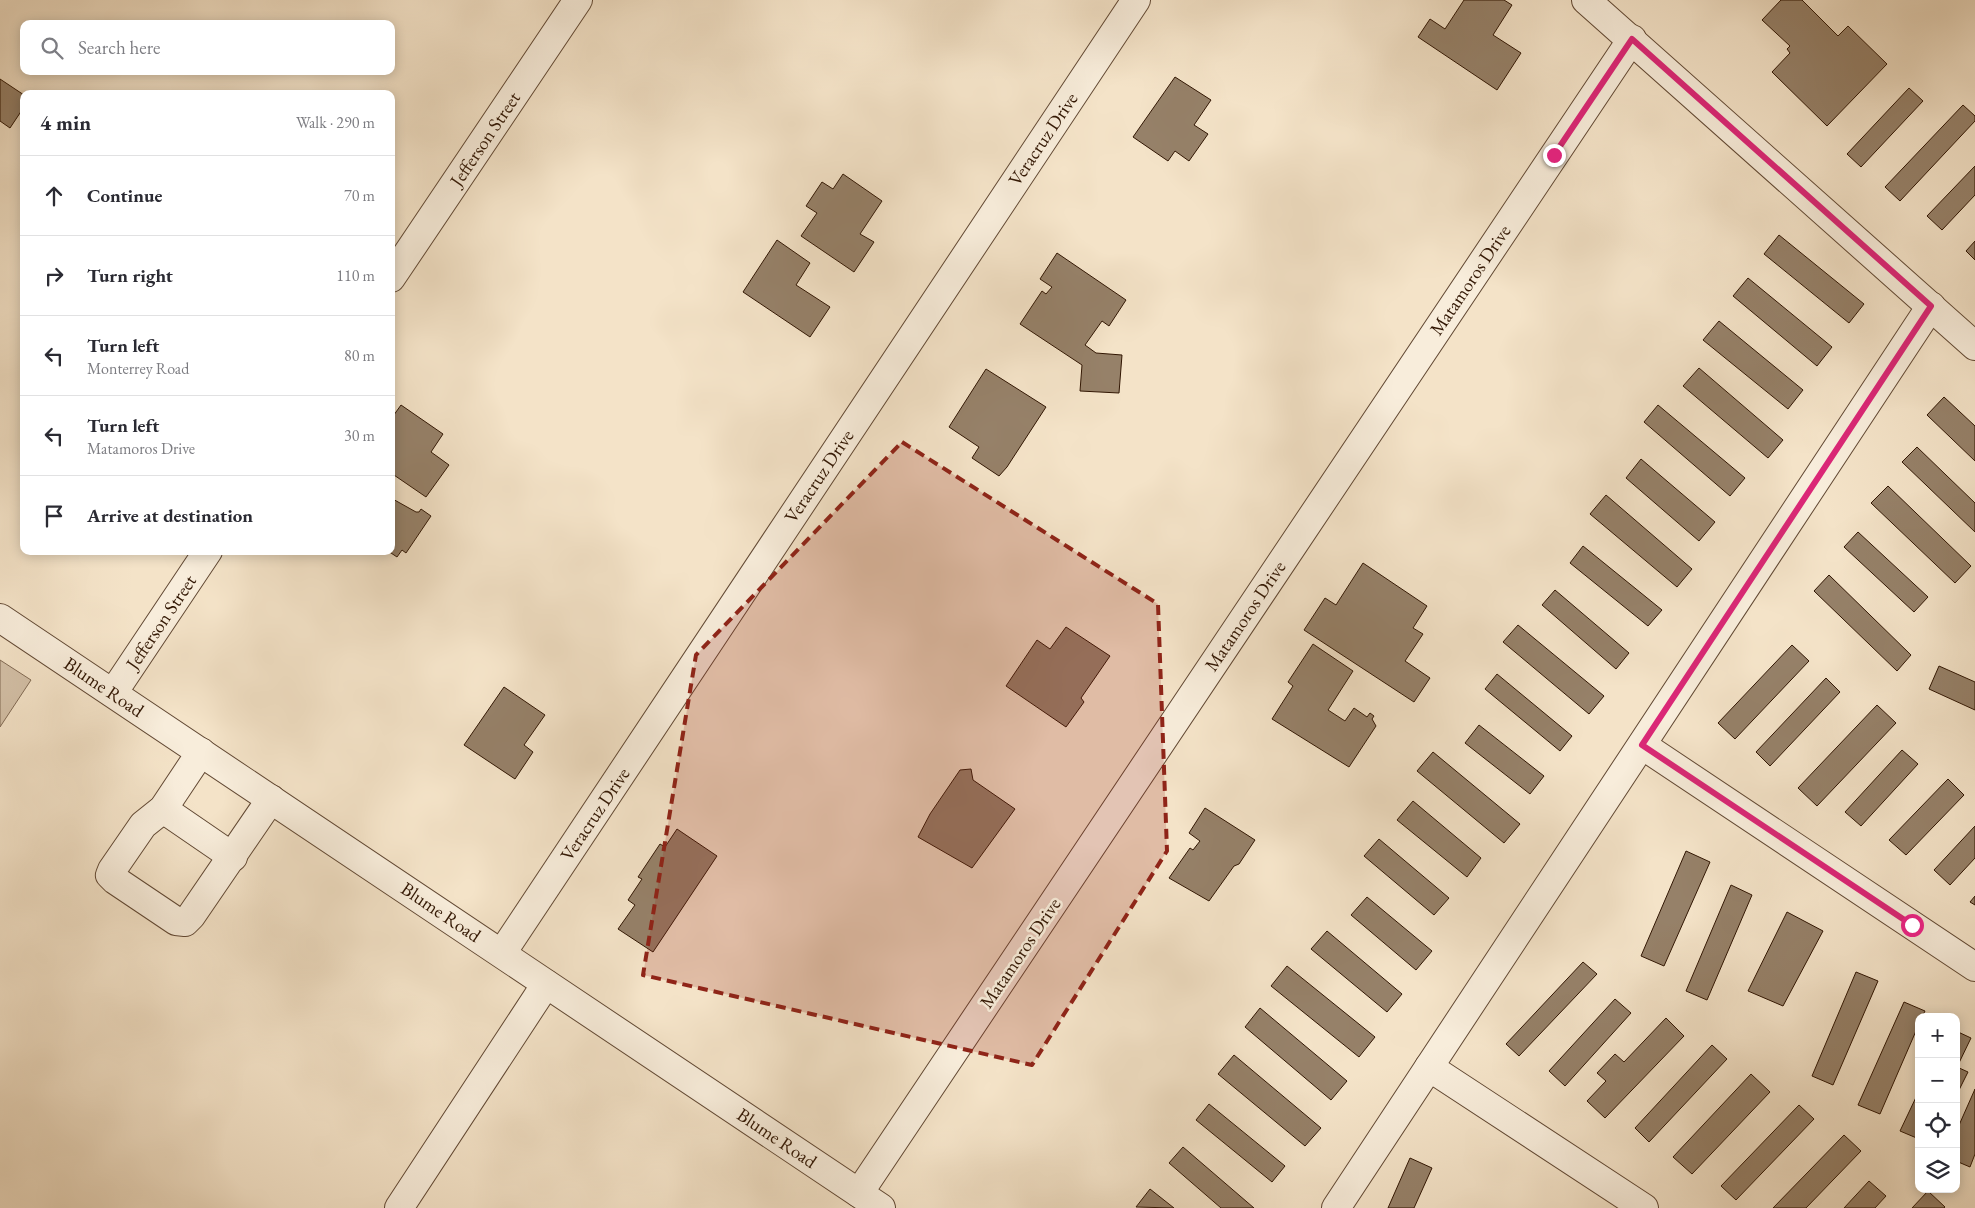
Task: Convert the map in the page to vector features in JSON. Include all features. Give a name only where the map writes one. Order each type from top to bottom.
[{"type":"street","name":"Jefferson Street","points":[[395,272],[578,0]]},
{"type":"street","name":"Veracruz Drive","points":[[502,953],[1136,0]]},
{"type":"street","points":[[1586,0],[1975,346]]},
{"type":"street","name":"Matamoros Drive","points":[[870,1201],[1632,39]]},
{"type":"street","points":[[1336,1208],[1931,306]]},
{"type":"street","name":"Jefferson Street","points":[[114,692],[205,555]]},
{"type":"street","name":"Blume Road","points":[[0,618],[114,692],[870,1201]]},
{"type":"street","points":[[1642,745],[1975,967]]},
{"type":"street","points":[[201,752],[163,809],[143,824],[110,875],[176,921],[185,922],[191,916],[272,799]]},
{"type":"street","points":[[163,809],[233,857]]},
{"type":"street","points":[[399,1208],[546,984]]},
{"type":"street","points":[[1429,1067],[1644,1208]]},
{"type":"highlighted area","points":[[902,442],[1158,604],[1167,851],[1032,1065],[643,975],[696,655]]},
{"type":"shaded area","points":[[0,660],[31,680],[0,727]]},
{"type":"building","points":[[1464,0],[1504,0],[1512,5],[1493,35],[1521,53],[1497,90],[1418,37],[1430,19],[1445,29]]},
{"type":"building","points":[[1781,0],[1802,0],[1838,36],[1848,26],[1887,64],[1827,126],[1772,72],[1790,53],[1787,49],[1790,46],[1762,20]]},
{"type":"building","points":[[1175,77],[1211,100],[1194,125],[1208,134],[1189,161],[1175,151],[1168,161],[1133,137]]},
{"type":"building","points":[[0,79],[20,92],[20,113],[10,128],[0,121]]},
{"type":"building","points":[[1909,88],[1923,101],[1861,167],[1847,154]]},
{"type":"building","points":[[1963,105],[1975,116],[1975,121],[1900,201],[1885,187]]},
{"type":"building","points":[[1975,166],[1975,195],[1942,230],[1927,216]]},
{"type":"building","points":[[843,174],[882,201],[860,234],[874,242],[854,272],[801,236],[817,213],[806,206],[822,182],[833,189]]},
{"type":"building","points":[[1779,235],[1864,304],[1849,323],[1764,254]]},
{"type":"building","points":[[777,240],[810,263],[796,285],[830,307],[810,337],[743,292]]},
{"type":"building","points":[[1975,241],[1975,260],[1966,251]]},
{"type":"building","points":[[1057,253],[1126,300],[1109,326],[1102,321],[1085,345],[1096,353],[1122,355],[1119,393],[1080,391],[1082,365],[1020,324],[1042,291],[1046,294],[1052,287],[1040,279]]},
{"type":"building","points":[[1748,278],[1832,347],[1817,366],[1733,296]]},
{"type":"building","points":[[1719,321],[1803,390],[1788,409],[1703,340]]},
{"type":"building","points":[[1699,368],[1783,440],[1768,458],[1683,386]]},
{"type":"building","points":[[986,369],[1046,407],[1007,467],[999,476],[972,458],[979,447],[949,427]]},
{"type":"building","points":[[1944,397],[1975,426],[1975,461],[1927,415]]},
{"type":"building","points":[[401,405],[443,434],[431,452],[449,465],[426,497],[395,476],[395,413]]},
{"type":"building","points":[[1658,405],[1745,478],[1730,496],[1644,422]]},
{"type":"building","points":[[1917,447],[1975,503],[1975,532],[1902,462]]},
{"type":"building","points":[[1641,459],[1715,522],[1699,541],[1626,478]]},
{"type":"building","points":[[1888,486],[1971,566],[1955,583],[1871,503]]},
{"type":"building","points":[[1606,495],[1692,569],[1677,587],[1590,514]]},
{"type":"building","points":[[395,500],[416,512],[419,512],[421,509],[431,516],[406,553],[402,550],[397,557],[394,555]]},
{"type":"building","points":[[1858,532],[1928,597],[1914,612],[1844,547]]},
{"type":"building","points":[[1583,546],[1662,610],[1648,626],[1570,563]]},
{"type":"building","points":[[1363,563],[1427,606],[1413,628],[1423,634],[1405,661],[1430,678],[1414,702],[1304,630],[1325,598],[1336,605]]},
{"type":"building","points":[[1829,575],[1911,655],[1897,671],[1814,591]]},
{"type":"building","points":[[1555,590],[1629,653],[1616,669],[1542,605]]},
{"type":"building","points":[[1518,625],[1604,696],[1589,714],[1503,642]]},
{"type":"building","points":[[1066,627],[1110,656],[1081,698],[1084,702],[1066,727],[1006,686],[1037,640],[1050,649]]},
{"type":"building","points":[[1313,644],[1353,671],[1328,710],[1345,721],[1354,708],[1367,717],[1370,713],[1374,716],[1372,719],[1376,726],[1349,767],[1272,719],[1293,686],[1288,682]]},
{"type":"building","points":[[1792,645],[1809,661],[1735,739],[1718,723]]},
{"type":"building","points":[[1939,666],[1975,682],[1975,710],[1929,689]]},
{"type":"building","points":[[1497,674],[1572,736],[1560,751],[1485,689]]},
{"type":"building","points":[[1826,678],[1840,692],[1770,766],[1756,752]]},
{"type":"building","points":[[504,687],[545,715],[524,745],[533,752],[515,779],[464,745]]},
{"type":"building","points":[[1877,705],[1896,723],[1817,806],[1798,788]]},
{"type":"building","points":[[1479,725],[1544,776],[1530,794],[1465,743]]},
{"type":"building","points":[[1902,750],[1918,764],[1861,826],[1845,812]]},
{"type":"building","points":[[1433,752],[1520,824],[1504,843],[1417,771]]},
{"type":"building","points":[[971,769],[973,780],[1015,809],[972,868],[918,837],[930,814],[960,770]]},
{"type":"building","points":[[1948,779],[1964,795],[1906,855],[1889,840]]},
{"type":"building","points":[[1413,801],[1481,858],[1467,877],[1397,820]]},
{"type":"building","points":[[1205,808],[1255,840],[1239,864],[1234,866],[1209,901],[1169,878],[1190,848],[1193,850],[1200,841],[1189,833]]},
{"type":"building","points":[[1975,826],[1975,858],[1950,885],[1934,870]]},
{"type":"building","points":[[677,829],[717,856],[653,952],[618,929],[635,905],[628,900],[642,879],[638,877],[660,844],[665,847]]},
{"type":"building","points":[[1379,839],[1449,898],[1434,915],[1364,856]]},
{"type":"building","points":[[1686,851],[1710,862],[1664,966],[1641,956]]},
{"type":"building","points":[[1731,885],[1752,895],[1707,1000],[1686,991]]},
{"type":"building","points":[[1975,896],[1975,905],[1970,902]]},
{"type":"building","points":[[1367,897],[1432,951],[1416,970],[1351,915]]},
{"type":"building","points":[[1787,912],[1823,931],[1783,1006],[1748,991]]},
{"type":"building","points":[[1327,931],[1402,994],[1387,1012],[1311,949]]},
{"type":"building","points":[[1583,962],[1597,974],[1519,1056],[1506,1044]]},
{"type":"building","points":[[1287,966],[1375,1037],[1359,1057],[1271,986]]},
{"type":"building","points":[[1856,972],[1878,981],[1833,1085],[1812,1076]]},
{"type":"building","points":[[1615,999],[1631,1013],[1565,1086],[1549,1071]]},
{"type":"building","points":[[1904,1002],[1925,1011],[1924,1013],[1915,1013],[1915,1033],[1880,1114],[1858,1105]]},
{"type":"building","points":[[1260,1008],[1347,1081],[1331,1100],[1245,1027]]},
{"type":"building","points":[[1666,1018],[1684,1036],[1605,1118],[1587,1101],[1606,1081],[1597,1073],[1615,1054],[1624,1062]]},
{"type":"building","points":[[1960,1033],[1971,1038],[1960,1061]]},
{"type":"building","points":[[1712,1045],[1727,1059],[1649,1142],[1635,1128]]},
{"type":"building","points":[[1234,1055],[1321,1128],[1305,1146],[1218,1074]]},
{"type":"building","points":[[1960,1068],[1968,1072],[1960,1088]]},
{"type":"building","points":[[1751,1074],[1770,1092],[1692,1174],[1673,1157]]},
{"type":"building","points":[[1975,1089],[1975,1154],[1970,1167],[1960,1163],[1960,1123]]},
{"type":"building","points":[[1915,1099],[1915,1137],[1900,1131]]},
{"type":"building","points":[[1209,1104],[1285,1166],[1272,1182],[1196,1120]]},
{"type":"building","points":[[1799,1105],[1814,1119],[1736,1200],[1721,1186]]},
{"type":"building","points":[[1844,1135],[1861,1151],[1806,1208],[1773,1208]]},
{"type":"building","points":[[1183,1147],[1254,1208],[1221,1208],[1169,1163]]},
{"type":"building","points":[[1410,1158],[1432,1168],[1414,1208],[1388,1208]]},
{"type":"building","points":[[1869,1181],[1886,1196],[1875,1208],[1844,1208]]},
{"type":"building","points":[[1150,1189],[1174,1208],[1136,1207]]},
{"type":"building","points":[[1926,1193],[1930,1193],[1945,1207],[1944,1208],[1912,1208]]},
{"type":"route","points":[[1554,155],[1632,39],[1931,306],[1642,745],[1912,925]]}]
